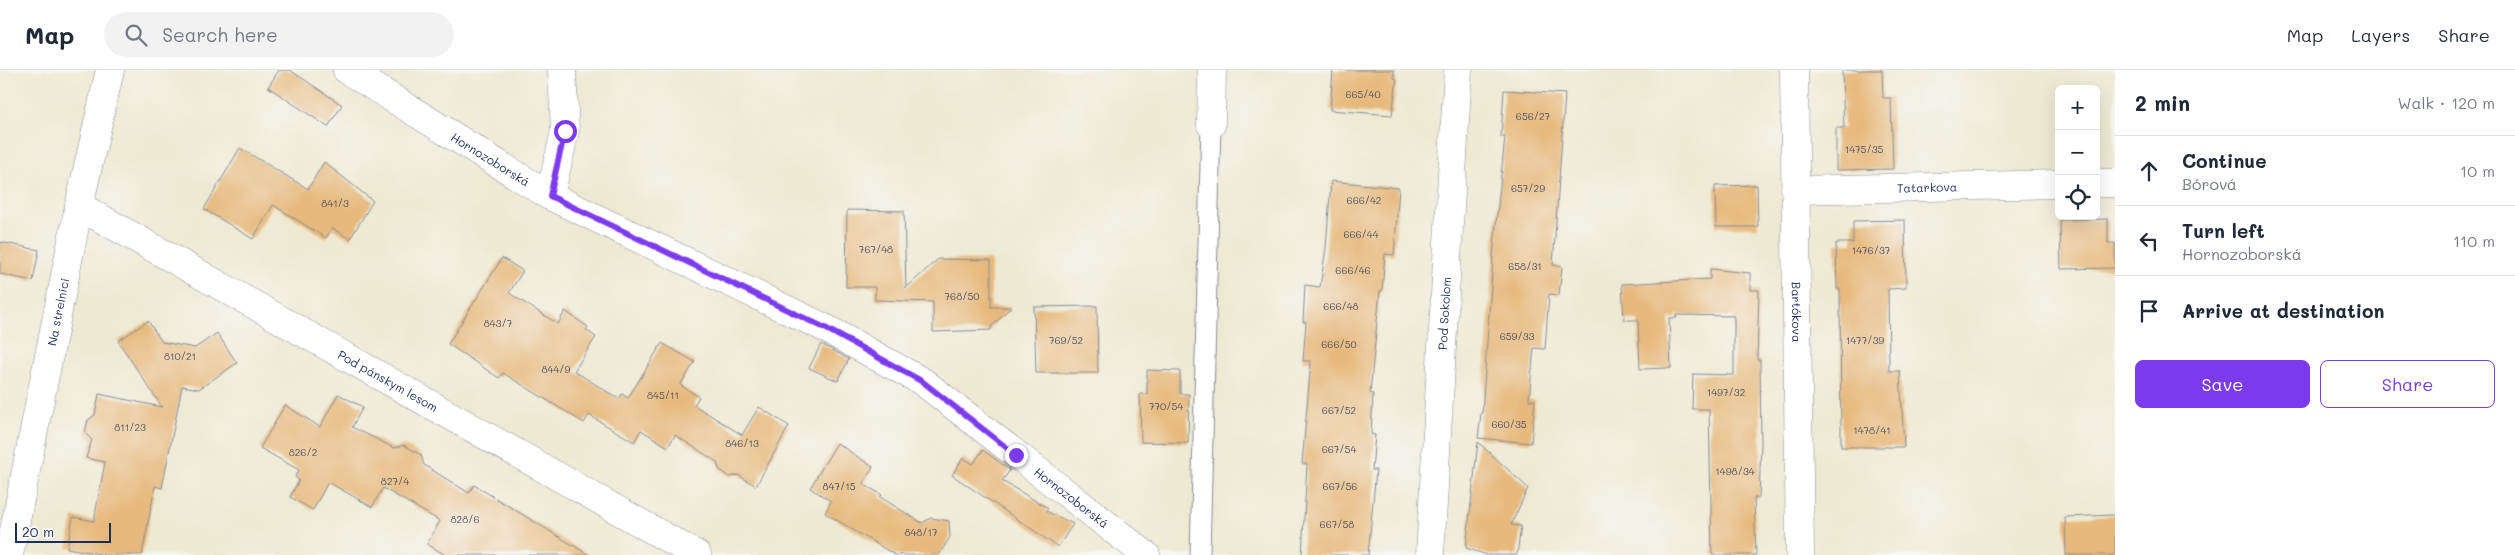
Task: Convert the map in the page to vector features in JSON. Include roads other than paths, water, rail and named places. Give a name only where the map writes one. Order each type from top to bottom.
[{"type":"street","name":"Na strelnici","points":[[9,555],[79,206],[110,70]]},
{"type":"street","name":"Hornozoborská","points":[[347,70],[550,196],[825,328],[923,382],[1146,555]]},
{"type":"street","points":[[550,196],[565,131],[562,70]]},
{"type":"street","points":[[1211,125],[1212,70]]},
{"type":"street","name":"Pod Sokolom","points":[[1430,555],[1458,70]]},
{"type":"street","name":"Bartókova","points":[[1794,70],[1800,555]]},
{"type":"street","points":[[2100,183],[2115,183]]},
{"type":"street","name":"Tatarkova","points":[[1796,190],[2055,184]]},
{"type":"street","name":"Pod pánskym lesom","points":[[79,206],[697,555]]},
{"type":"lane","points":[[1200,555],[1211,125]]}]
